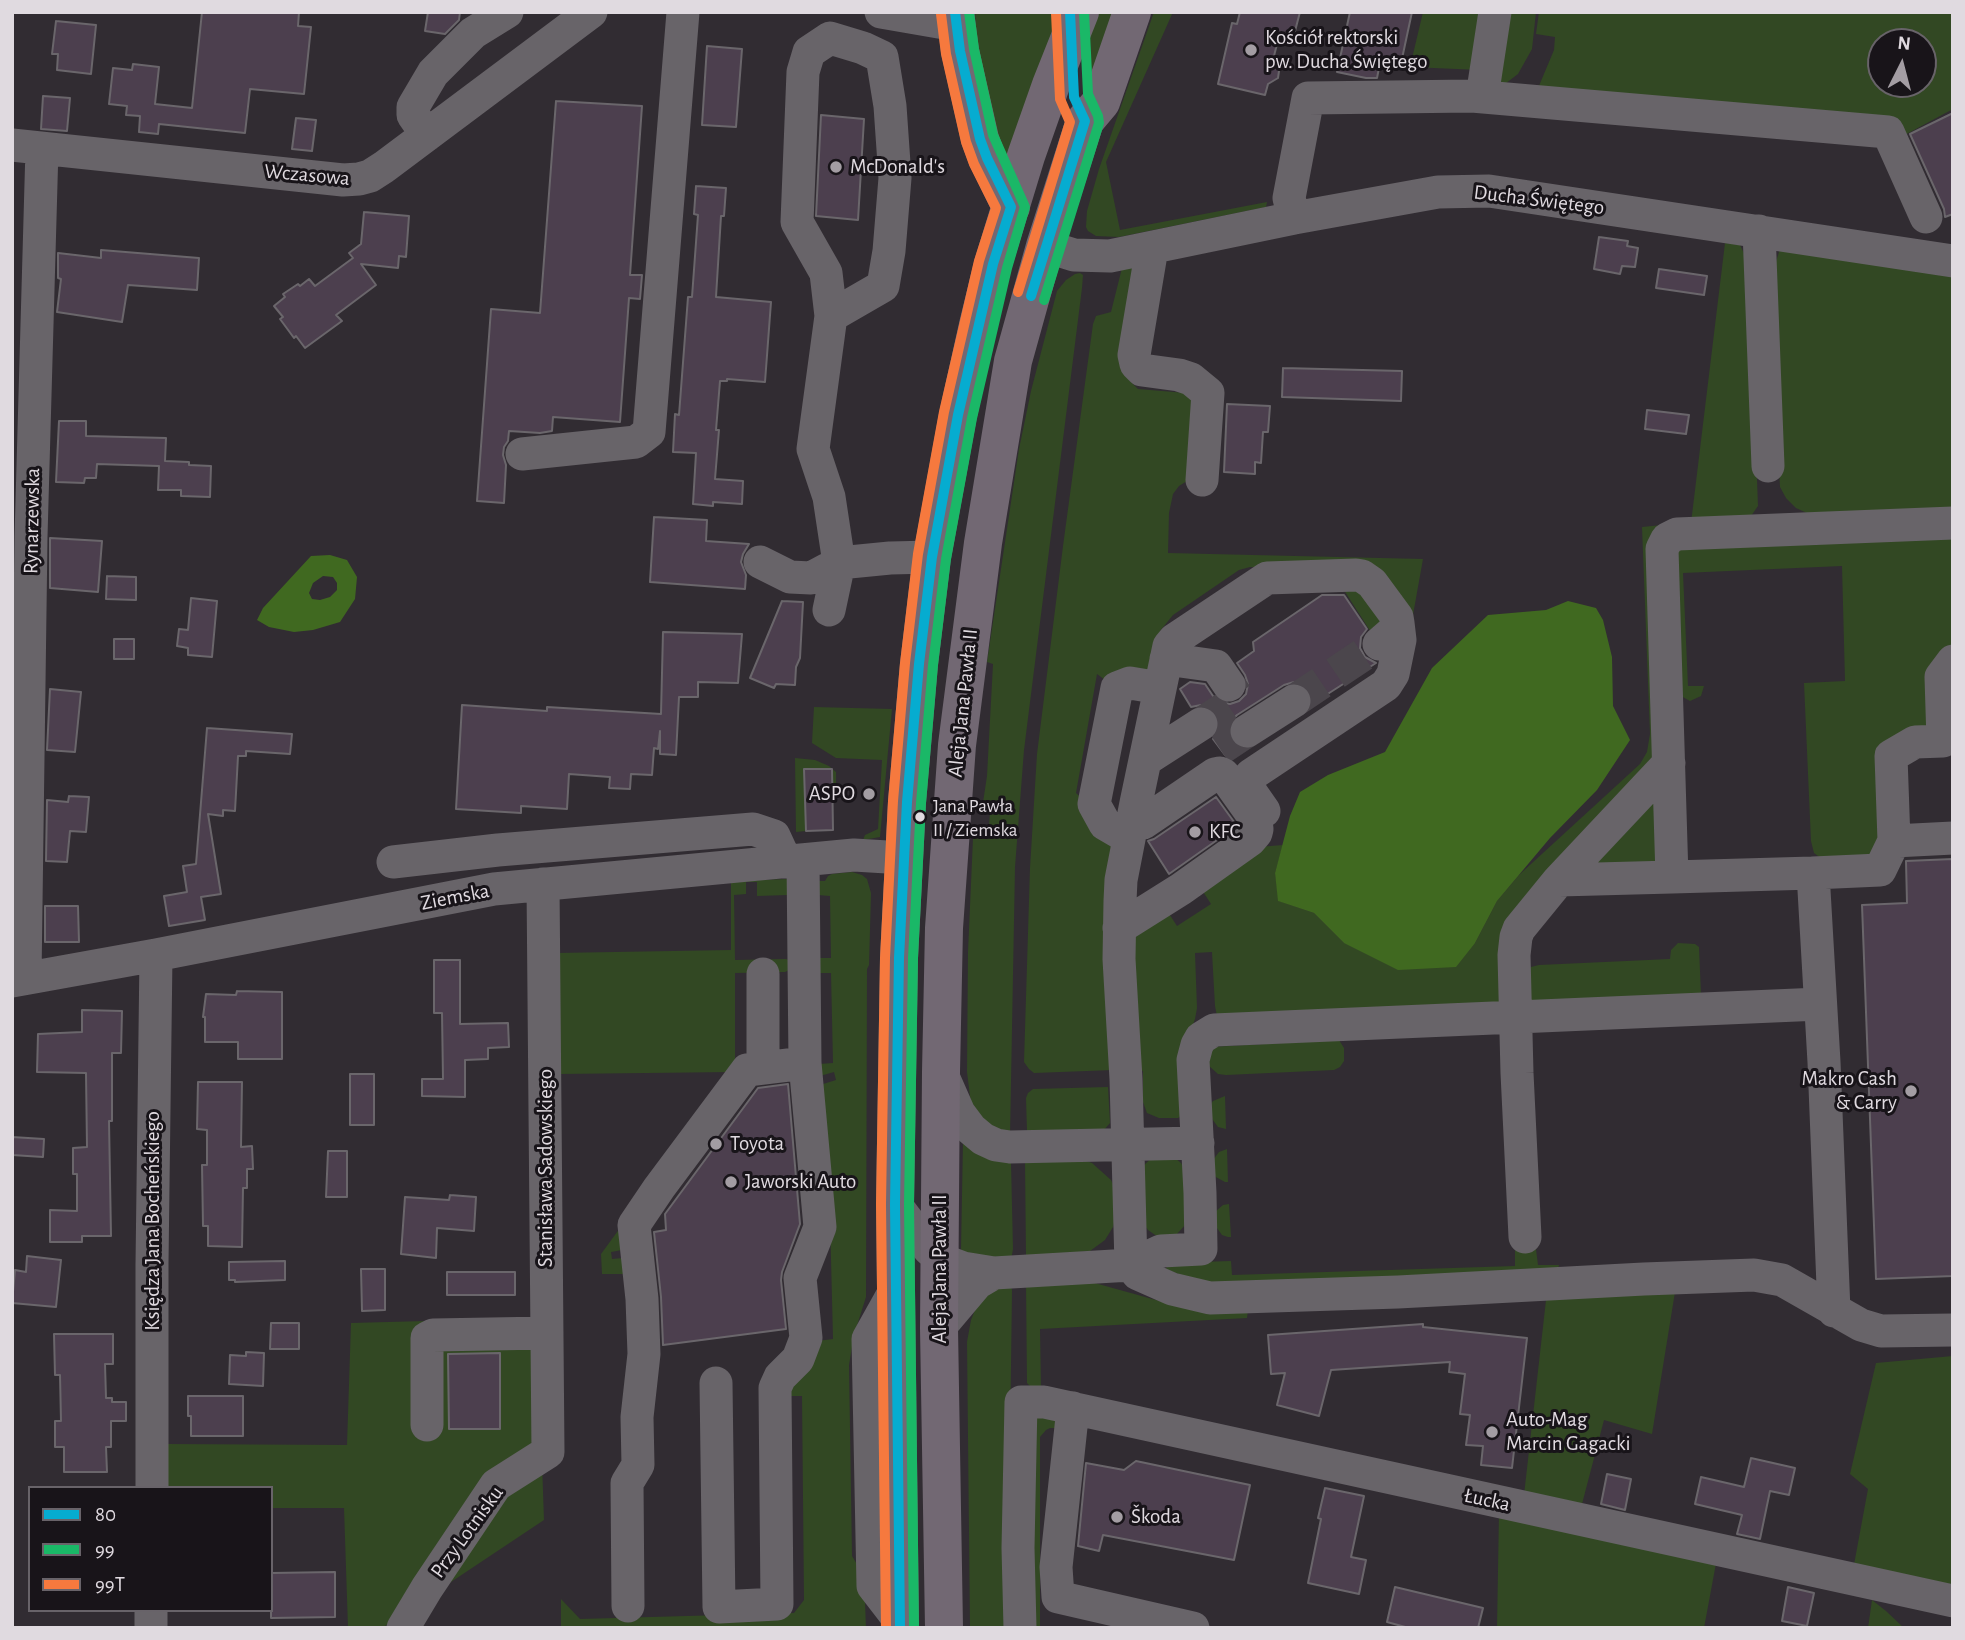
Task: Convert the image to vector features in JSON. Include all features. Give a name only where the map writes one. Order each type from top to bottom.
[{"type":"main road","name":"Aleja Jana Pawła II","points":[[944,1628],[939,1328],[941,1072],[944,928],[957,745],[991,492],[1013,361],[1045,246],[1085,121],[1101,102],[1132,12]]},
{"type":"main road","points":[[956,19],[960,51],[980,139],[1011,207]]},
{"type":"main road","points":[[1074,19],[1074,97],[1085,121]]},
{"type":"main road","name":"Aleja Jana Pawła II","points":[[900,1624],[895,1204],[904,858],[919,664],[932,557],[961,402],[993,264],[1074,19]]},
{"type":"street","points":[[427,135],[413,115],[414,107],[433,73],[473,33],[507,12]]},
{"type":"street","name":"Wczasowa","points":[[27,147],[343,180],[359,179],[370,176],[427,135],[591,12]]},
{"type":"street","points":[[522,454],[636,442],[649,432],[683,12]]},
{"type":"street","points":[[881,12],[956,19]]},
{"type":"street","points":[[1482,97],[1495,12]]},
{"type":"street","points":[[829,611],[839,564],[829,497],[813,449],[831,316],[826,273],[797,222],[803,72],[809,52],[830,38],[882,57],[890,106],[895,178],[883,286],[831,316]]},
{"type":"street","points":[[1294,218],[1289,198],[1308,98],[1482,97],[1888,132],[1926,217]]},
{"type":"street","name":"Rynarzewska","points":[[18,979],[32,537],[27,147]]},
{"type":"street","name":"Ducha Świętego","points":[[1045,246],[1073,255],[1110,256],[1437,192],[1489,191],[1953,261]]},
{"type":"street","points":[[1759,232],[1768,466]]},
{"type":"street","points":[[1152,248],[1134,355],[1136,364],[1142,370],[1191,379],[1208,393],[1202,480]]},
{"type":"street","points":[[1672,877],[1662,549],[1667,539],[1677,534],[1953,523]]},
{"type":"street","points":[[760,562],[790,577],[811,578],[839,564],[890,558],[932,557]]},
{"type":"street","points":[[1119,928],[1181,889],[1268,825],[1269,820],[1248,788],[1251,775],[1386,685],[1393,674],[1400,640],[1388,633],[1393,611],[1367,579],[1356,575],[1267,578],[1169,646],[1121,880],[1119,928],[1131,1265],[1138,1274],[1182,1293],[1210,1298],[1754,1275],[1782,1280],[1861,1325],[1881,1331],[1953,1330]]},
{"type":"street","points":[[1559,880],[1880,870],[1894,841],[1891,756],[1915,742],[1944,741],[1941,677],[1953,662]]},
{"type":"street","points":[[1229,685],[1216,666],[1163,674],[1117,688],[1094,804],[1105,824],[1132,821],[1143,823],[1215,774],[1222,774],[1256,820],[1254,837]]},
{"type":"street","points":[[1247,731],[1294,701]]},
{"type":"street","points":[[1132,821],[1211,736],[1145,760]]},
{"type":"street","points":[[1525,1237],[1514,955],[1516,937],[1519,929],[1559,880],[1669,763]]},
{"type":"street","points":[[393,862],[498,850],[753,829],[774,836],[794,861],[805,1063],[820,1227],[800,1278],[806,1338],[798,1359],[780,1377],[775,1388],[777,1604],[719,1607],[716,1383]]},
{"type":"street","points":[[1894,841],[1953,838]]},
{"type":"street","name":"Ziemska","points":[[18,979],[494,889],[855,855],[904,858]]},
{"type":"street","points":[[1813,873],[1834,1311]]},
{"type":"street","name":"Stanisława Sadowskiego","points":[[543,884],[548,1452]]},
{"type":"street","name":"Księdza Jana Bocheńskiego","points":[[152,1486],[156,955]]},
{"type":"street","points":[[762,1068],[763,974]]},
{"type":"street","points":[[895,1204],[929,1249],[956,1266],[994,1273],[1131,1265],[1161,1251],[1201,1249],[1193,1060],[1201,1038],[1214,1030],[1820,1004]]},
{"type":"street","points":[[628,1606],[627,1483],[638,1465],[637,1418],[644,1354],[642,1299],[634,1226],[747,1070],[805,1063]]},
{"type":"street","points":[[941,1072],[971,1129],[996,1145],[1010,1147],[1198,1143]]},
{"type":"street","points":[[939,1328],[977,1283],[994,1273]]},
{"type":"street","points":[[427,1426],[427,1338],[433,1335],[547,1333]]},
{"type":"street","name":"Łucka","points":[[1020,1628],[1018,1548],[1021,1402],[1044,1402],[1073,1408],[1953,1601]]},
{"type":"street","points":[[1073,1408],[1056,1567],[1058,1597],[1193,1628]]},
{"type":"street","name":"Przy Lotnisku","points":[[403,1628],[496,1485],[548,1452]]},
{"type":"shaded area","points":[[975,12],[1056,12],[1054,31],[1007,173],[980,85]]},
{"type":"shaded area","points":[[1095,12],[1117,12],[1089,88],[1086,41]]},
{"type":"shaded area","points":[[1154,12],[1173,12],[1106,162],[1120,230],[1267,202],[1266,207],[1119,237],[1096,236],[1086,227],[1087,211]]},
{"type":"shaded area","points":[[1423,12],[1536,12],[1532,49],[1518,74],[1497,90],[1480,70],[1410,67]]},
{"type":"shaded area","points":[[1539,12],[1953,12],[1953,109],[1901,137],[1536,93],[1554,50],[1555,37],[1536,34]]},
{"type":"shaded area","points":[[1725,243],[1740,245],[1749,264],[1758,506],[1751,516],[1691,523]]},
{"type":"shaded area","points":[[1782,248],[1953,276],[1953,510],[1807,513],[1796,508],[1786,498],[1780,487],[1770,281]]},
{"type":"shaded area","points":[[1136,263],[1129,380],[1138,389],[1186,393],[1192,399],[1187,481],[1173,494],[1169,513],[1168,553],[1423,559],[1411,626],[1375,569],[1250,567],[1239,570],[1173,615],[1160,631],[1149,680],[1112,685],[1097,674],[1076,793],[1088,804],[1113,837],[1113,1070],[1034,1073],[1024,1062],[1030,868],[1037,754],[1063,546],[1093,324],[1096,316],[1111,312],[1122,268]]},
{"type":"shaded area","points":[[1080,273],[1083,275],[1082,288],[1024,750],[1015,867],[1010,1136],[994,1132],[971,1104],[967,1072],[973,838],[988,839],[990,812],[982,809],[987,776],[993,664],[987,662],[1019,449],[1031,391],[1057,291],[1066,280]]},
{"type":"shaded area","points":[[1672,524],[1655,754],[1527,900],[1505,995],[1497,1007],[1217,1016],[1212,952],[1195,953],[1197,1008],[1185,1045],[1181,1116],[1159,1118],[1147,1113],[1143,1102],[1143,1071],[1134,1070],[1132,940],[1166,909],[1177,926],[1211,904],[1200,887],[1258,847],[1283,845],[1275,873],[1279,901],[1314,913],[1344,943],[1475,943],[1497,901],[1519,875],[1640,764],[1647,752],[1650,734],[1642,527]]},
{"type":"shaded area","points":[[1953,531],[1953,650],[1934,730],[1912,732],[1883,840],[1875,855],[1821,858],[1814,853],[1811,841],[1804,683],[1845,681],[1842,566],[1683,573],[1688,686],[1704,686],[1701,696],[1690,701],[1681,696],[1672,559],[1688,541]]},
{"type":"shaded area","points":[[330,555],[347,560],[357,577],[355,599],[340,622],[294,632],[269,627],[257,620],[263,608],[311,556]],"holes":[[[323,576],[333,577],[337,590],[330,597],[312,599],[309,593],[313,583]]]},
{"type":"shaded area","points":[[1354,585],[1386,625],[1374,637],[1342,587]]},
{"type":"shaded area","points":[[1568,601],[1596,608],[1603,620],[1612,657],[1613,706],[1630,740],[1597,790],[1550,838],[1497,901],[1475,943],[1456,967],[1398,970],[1344,943],[1314,913],[1278,901],[1275,873],[1290,816],[1300,792],[1328,775],[1385,752],[1432,668],[1488,615],[1546,610]]},
{"type":"shaded area","points":[[814,707],[892,709],[880,837],[863,840],[865,835],[878,829],[882,760],[836,758],[812,743]]},
{"type":"shaded area","points":[[795,758],[815,760],[829,766],[836,772],[836,790],[832,792],[831,769],[804,770],[806,831],[796,832]]},
{"type":"shaded area","points":[[1655,794],[1660,863],[1602,868],[1595,860]]},
{"type":"shaded area","points":[[852,872],[867,879],[871,893],[867,969],[866,1297],[854,1335],[849,1365],[852,1556],[864,1576],[866,1628],[561,1628],[561,1599],[580,1619],[794,1613],[804,1600],[802,1396],[787,1396],[817,1341],[833,1339],[829,1179],[820,1085],[836,1080],[834,1072],[820,1076],[819,1064],[833,1063],[831,973],[820,973],[820,958],[831,958],[830,896],[818,895],[816,881],[825,881],[832,874]]},
{"type":"shaded area","points":[[788,879],[788,895],[757,896],[757,882],[746,882],[746,894],[734,895],[735,960],[786,959],[789,960],[791,969],[785,972],[735,973],[735,1069],[732,1072],[559,1074],[556,953],[731,950],[731,881]]},
{"type":"shaded area","points":[[1678,943],[1695,944],[1699,947],[1701,995],[1529,1004],[1527,972],[1531,967],[1670,959],[1671,950]]},
{"type":"shaded area","points":[[1339,1040],[1344,1048],[1344,1061],[1334,1070],[1226,1075],[1218,1074],[1208,1065],[1210,1047]]},
{"type":"shaded area","points":[[1108,1087],[1110,1123],[1103,1131],[1027,1131],[1026,1098],[1033,1089]]},
{"type":"shaded area","points":[[1225,1096],[1226,1129],[1218,1127],[1210,1116],[1210,1105],[1213,1101]]},
{"type":"shaded area","points":[[963,1141],[1011,1163],[1011,1260],[963,1253],[961,1249]]},
{"type":"shaded area","points":[[1227,1149],[1228,1182],[1225,1182],[1214,1176],[1213,1160],[1219,1152]]},
{"type":"shaded area","points":[[1153,1157],[1175,1158],[1185,1170],[1186,1224],[1177,1234],[1158,1237],[1148,1230],[1142,1221],[1144,1165]]},
{"type":"shaded area","points":[[1078,1158],[1092,1163],[1111,1180],[1116,1191],[1117,1214],[1113,1227],[1105,1240],[1090,1251],[1026,1257],[1025,1160]]},
{"type":"shaded area","points":[[1229,1204],[1231,1237],[1222,1235],[1214,1224],[1216,1211]]},
{"type":"shaded area","points":[[620,1228],[622,1250],[611,1252],[612,1259],[623,1258],[623,1274],[602,1274],[601,1254]]},
{"type":"shaded area","points":[[1515,1249],[1536,1249],[1538,1265],[1559,1265],[1558,1269],[1227,1285],[1196,1281],[1166,1269],[1168,1263],[1231,1261],[1232,1275],[1515,1266]]},
{"type":"shaded area","points":[[1084,1280],[1181,1307],[1248,1310],[1247,1318],[1040,1329],[1041,1390],[1031,1387],[1027,1383],[1026,1283]]},
{"type":"shaded area","points":[[998,1286],[1011,1286],[1012,1290],[1011,1628],[970,1628],[967,1342],[975,1310]]},
{"type":"shaded area","points":[[1675,1292],[1652,1434],[1604,1420],[1582,1504],[1524,1495],[1546,1300]]},
{"type":"shaded area","points":[[537,1318],[544,1520],[382,1628],[348,1628],[344,1508],[273,1508],[273,1486],[168,1486],[166,1444],[347,1445],[351,1323]]},
{"type":"shaded area","points":[[1953,1356],[1953,1591],[1853,1570],[1868,1489],[1850,1474],[1876,1363]]},
{"type":"shaded area","points":[[1040,1413],[1067,1428],[1050,1428],[1040,1437],[1040,1628],[1027,1628],[1027,1428]]},
{"type":"shaded area","points":[[1499,1512],[1717,1558],[1704,1628],[1497,1628]]},
{"type":"shaded area","points":[[1872,1600],[1886,1611],[1904,1628],[1868,1628]]},
{"type":"building","points":[[202,12],[299,12],[298,26],[311,27],[304,94],[250,89],[245,133],[159,124],[158,134],[139,132],[140,116],[126,115],[127,106],[109,104],[113,68],[132,70],[133,64],[159,67],[155,104],[192,108]]},
{"type":"building","points":[[428,12],[460,12],[459,20],[445,34],[425,31]]},
{"type":"building","name":"Kościół rektorski pw. Ducha Świętego","points":[[1240,12],[1300,12],[1294,35],[1280,32],[1273,60],[1279,71],[1278,78],[1268,84],[1265,95],[1218,84],[1232,23],[1237,24]]},
{"type":"building","points":[[1350,12],[1412,12],[1400,68],[1380,63],[1377,78],[1337,72]]},
{"type":"building","points":[[56,21],[96,25],[91,74],[57,70],[58,54],[52,54]]},
{"type":"building","points":[[707,46],[742,49],[736,127],[702,125]]},
{"type":"building","points":[[43,96],[70,98],[67,131],[41,129]]},
{"type":"building","points":[[556,101],[642,106],[630,275],[642,275],[640,299],[629,298],[620,422],[553,417],[552,431],[509,431],[503,455],[506,465],[504,503],[477,501],[491,309],[540,313]]},
{"type":"building","points":[[1953,113],[1953,214],[1945,217],[1944,209],[1910,134]]},
{"type":"building","name":"McDonald's","points":[[821,115],[864,119],[858,220],[816,216]]},
{"type":"building","points":[[296,118],[316,120],[312,151],[292,149]]},
{"type":"building","points":[[696,186],[726,188],[724,216],[721,216],[716,297],[771,302],[765,382],[727,379],[720,381],[715,479],[743,481],[742,504],[693,504],[696,453],[673,452],[675,414],[679,415],[688,297],[692,297],[698,215],[694,214]]},
{"type":"building","points":[[364,212],[409,216],[406,257],[399,256],[398,268],[361,264],[376,285],[336,315],[342,321],[305,348],[296,336],[294,338],[274,306],[285,297],[283,294],[298,284],[300,286],[309,279],[315,286],[353,258],[349,253],[361,244]]},
{"type":"building","points":[[1599,237],[1628,241],[1627,246],[1638,248],[1635,267],[1622,266],[1620,274],[1594,269]]},
{"type":"building","points":[[101,250],[199,258],[197,290],[128,285],[122,322],[57,312],[61,279],[58,278],[58,253],[101,258]]},
{"type":"building","points":[[1659,269],[1707,276],[1704,295],[1656,288]]},
{"type":"building","points":[[1283,368],[1402,371],[1401,401],[1282,397]]},
{"type":"building","points":[[1227,404],[1270,406],[1268,432],[1263,432],[1261,463],[1255,462],[1255,474],[1224,472]]},
{"type":"building","points":[[1647,410],[1689,415],[1686,434],[1645,429]]},
{"type":"building","points":[[59,421],[86,421],[86,436],[166,438],[165,461],[211,466],[210,497],[181,496],[181,490],[158,490],[159,466],[97,464],[96,478],[85,478],[84,483],[56,482]]},
{"type":"building","points":[[654,517],[707,520],[706,541],[749,544],[741,562],[746,575],[745,589],[650,582]]},
{"type":"building","points":[[50,538],[102,541],[98,592],[50,588]]},
{"type":"building","points":[[107,576],[136,577],[136,600],[106,599]]},
{"type":"building","points":[[1322,595],[1344,595],[1367,629],[1361,637],[1360,648],[1365,657],[1376,663],[1312,704],[1311,691],[1303,684],[1294,682],[1284,685],[1230,722],[1230,741],[1240,749],[1229,756],[1225,755],[1213,739],[1220,724],[1217,713],[1201,705],[1191,707],[1180,689],[1190,682],[1205,684],[1220,702],[1230,704],[1239,701],[1246,694],[1248,684],[1237,663],[1254,651],[1253,642]]},
{"type":"building","points":[[191,598],[217,601],[212,657],[188,655],[188,648],[177,646],[179,629],[188,630]]},
{"type":"building","points":[[782,601],[803,602],[800,658],[796,667],[795,685],[776,684],[774,688],[750,678]]},
{"type":"building","points":[[663,632],[742,634],[738,683],[698,682],[698,697],[679,697],[676,755],[660,754],[660,731],[658,749],[654,748],[652,775],[631,774],[630,789],[609,788],[610,777],[569,774],[567,809],[521,806],[521,813],[456,809],[462,705],[547,711],[547,707],[661,714]]},
{"type":"building","points":[[114,639],[134,639],[134,659],[114,659]]},
{"type":"building","points":[[50,689],[81,692],[75,752],[47,750]]},
{"type":"building","points":[[207,728],[292,734],[290,754],[246,751],[246,756],[238,756],[235,811],[223,810],[223,816],[208,814],[221,894],[201,897],[205,920],[169,926],[164,896],[187,892],[183,866],[196,864]]},
{"type":"building","points":[[804,769],[832,769],[833,830],[806,831]]},
{"type":"building","points":[[69,796],[89,797],[86,832],[70,831],[67,862],[46,861],[47,800],[68,802]]},
{"type":"building","name":"KFC","points":[[1216,797],[1237,826],[1169,874],[1148,841]]},
{"type":"building","name":"Makro Cash & Carry","points":[[1953,859],[1953,1276],[1876,1279],[1862,905],[1907,903],[1906,861]]},
{"type":"building","points":[[45,906],[78,906],[79,942],[45,942]]},
{"type":"building","points":[[434,960],[460,960],[460,1024],[508,1023],[509,1047],[488,1048],[488,1059],[465,1060],[465,1097],[422,1096],[422,1079],[443,1079],[442,1013],[434,1013]]},
{"type":"building","points":[[237,991],[282,992],[282,1059],[238,1059],[238,1042],[205,1042],[203,1017],[206,994],[236,995]]},
{"type":"building","points":[[82,1010],[122,1011],[121,1053],[112,1053],[112,1121],[109,1121],[111,1236],[82,1236],[82,1242],[50,1242],[50,1210],[77,1211],[77,1174],[73,1174],[73,1148],[87,1147],[86,1073],[37,1072],[38,1034],[82,1032]]},
{"type":"building","points":[[350,1074],[374,1074],[374,1125],[350,1125]]},
{"type":"building","points":[[198,1082],[242,1082],[241,1147],[252,1146],[253,1169],[247,1169],[247,1188],[243,1188],[242,1247],[208,1246],[208,1226],[203,1226],[202,1165],[207,1165],[207,1130],[197,1129]]},
{"type":"building","points":[[788,1084],[800,1224],[782,1272],[786,1329],[663,1345],[654,1232],[666,1230],[665,1214],[758,1088]]},
{"type":"building","points":[[12,1137],[44,1139],[43,1157],[12,1155]]},
{"type":"building","points":[[328,1151],[347,1151],[347,1197],[326,1197]]},
{"type":"building","points":[[450,1195],[476,1197],[474,1231],[437,1228],[436,1258],[401,1254],[405,1197],[449,1200]]},
{"type":"building","points":[[27,1256],[61,1260],[56,1307],[12,1303],[15,1270],[26,1272]]},
{"type":"building","points":[[285,1261],[285,1280],[229,1280],[229,1262]]},
{"type":"building","points":[[361,1269],[385,1269],[385,1310],[362,1311]]},
{"type":"building","points":[[447,1272],[515,1272],[515,1295],[447,1295]]},
{"type":"building","points":[[271,1323],[299,1323],[299,1349],[270,1349]]},
{"type":"building","points":[[1423,1324],[1423,1327],[1527,1338],[1512,1468],[1481,1465],[1483,1446],[1466,1445],[1470,1415],[1460,1414],[1465,1374],[1449,1372],[1450,1362],[1331,1370],[1319,1416],[1277,1405],[1285,1373],[1271,1374],[1268,1335]]},
{"type":"building","points":[[54,1334],[113,1334],[113,1364],[105,1364],[106,1398],[112,1398],[112,1402],[126,1402],[126,1421],[111,1421],[111,1447],[106,1447],[107,1472],[64,1472],[64,1447],[55,1447],[55,1421],[61,1421],[60,1375],[55,1375]]},
{"type":"building","points":[[246,1352],[264,1353],[263,1386],[229,1384],[230,1355],[246,1356]]},
{"type":"building","points":[[500,1353],[500,1429],[449,1429],[448,1354]]},
{"type":"building","points":[[188,1396],[243,1396],[243,1436],[191,1436]]},
{"type":"building","points":[[1751,1458],[1795,1468],[1789,1495],[1770,1491],[1760,1539],[1737,1534],[1742,1515],[1695,1504],[1701,1477],[1744,1487]]},
{"type":"building","points":[[1136,1461],[1250,1485],[1234,1560],[1103,1535],[1099,1551],[1078,1546],[1086,1463],[1124,1470]]},
{"type":"building","points":[[1607,1474],[1631,1479],[1625,1510],[1601,1504]]},
{"type":"building","points":[[1325,1488],[1364,1496],[1351,1557],[1366,1560],[1359,1594],[1308,1583]]},
{"type":"building","points":[[335,1572],[335,1617],[271,1618],[273,1573]]},
{"type":"building","points":[[1395,1587],[1483,1608],[1478,1628],[1409,1628],[1387,1622]]},
{"type":"building","points":[[1788,1587],[1814,1593],[1807,1626],[1782,1621]]},
{"type":"tunnel","points":[[1294,701],[1379,644]]},
{"type":"tunnel","points":[[1201,724],[1239,699],[1229,685]]},
{"type":"tunnel","points":[[1220,749],[1247,731]]},
{"type":"transit line","name":"80","points":[[900,1628],[895,1204],[899,958],[907,802],[932,557],[958,415],[993,264],[1011,207],[980,139],[960,51],[955,12]]},
{"type":"transit line","name":"99","points":[[914,1628],[909,1204],[913,958],[921,803],[933,665],[946,559],[972,418],[1007,268],[1025,207],[993,135],[974,49],[969,12]]},
{"type":"transit line","name":"80","points":[[1031,296],[1085,121],[1074,97],[1070,12]]},
{"type":"transit line","name":"99","points":[[1044,300],[1099,123],[1088,94],[1084,12]]},
{"type":"transit line","name":"99T","points":[[1018,292],[1070,122],[1060,99],[1056,13]]},
{"type":"transit line","name":"99T","points":[[886,1628],[881,1204],[885,958],[893,801],[918,554],[944,412],[979,261],[996,208],[966,142],[946,54],[941,14]]},
{"type":"place","name":"Kościół rektorski pw. Ducha Świętego","points":[[1251,50]]},
{"type":"place","name":"McDonald's","points":[[836,167]]},
{"type":"place","name":"ASPO","points":[[869,794]]},
{"type":"place","name":"Jana Pawła II / Ziemska","points":[[920,817]]},
{"type":"place","name":"KFC","points":[[1195,832]]},
{"type":"place","name":"Makro Cash & Carry","points":[[1911,1091]]},
{"type":"place","name":"Toyota","points":[[716,1144]]},
{"type":"place","name":"Jaworski Auto","points":[[731,1182]]},
{"type":"place","name":"Auto-Mag Marcin Gagacki","points":[[1492,1432]]},
{"type":"place","name":"Škoda","points":[[1117,1517]]}]
